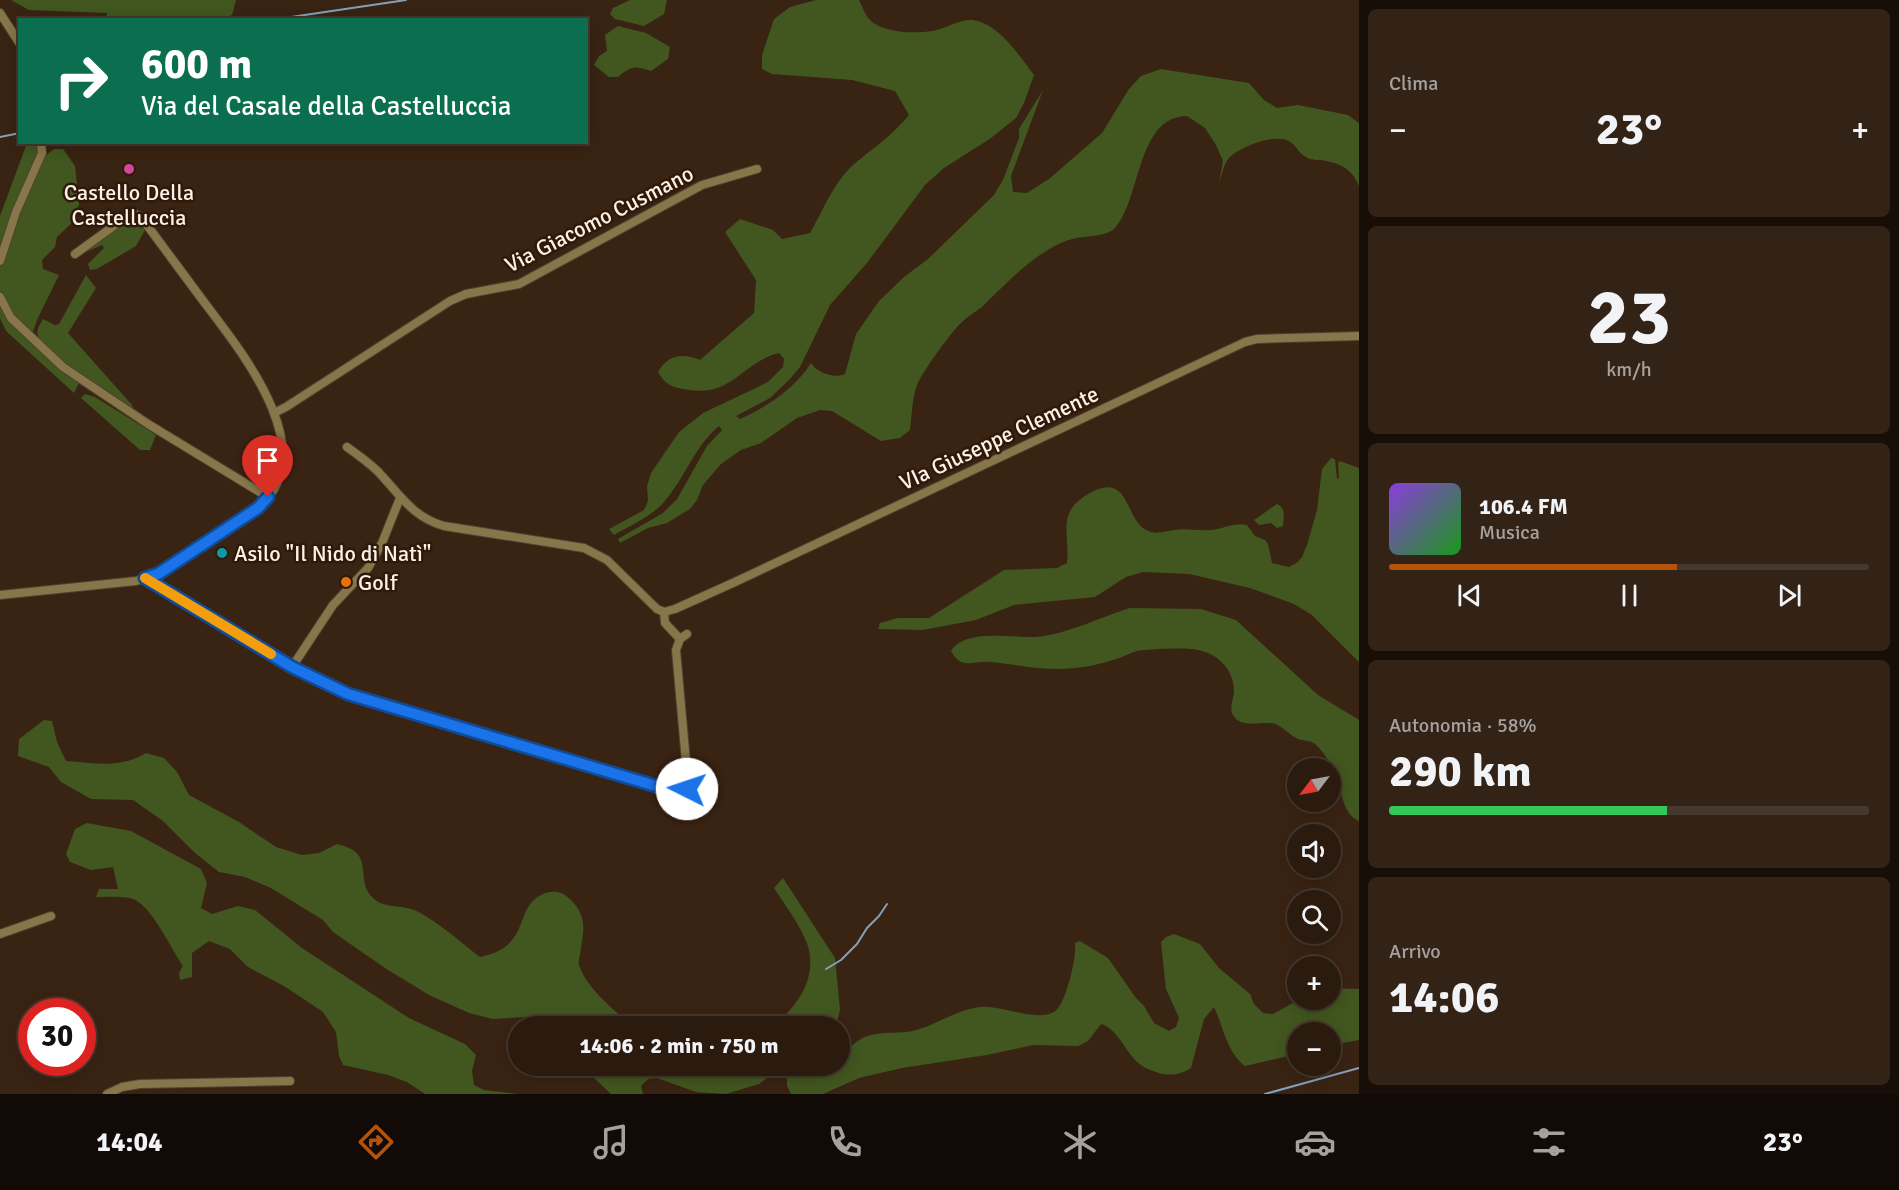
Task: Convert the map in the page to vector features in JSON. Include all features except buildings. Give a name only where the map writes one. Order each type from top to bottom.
[{"type":"street","points":[[0,13],[18,41]]},
{"type":"street","points":[[0,261],[16,212],[42,153],[41,144]]},
{"type":"street","name":"Via Giacomo Cusmano","points":[[274,413],[450,301],[466,294],[519,284],[702,185],[757,169]]},
{"type":"street","points":[[0,595],[136,581],[158,574],[258,508],[268,497],[280,474],[282,458],[278,427],[274,413],[250,364],[139,215],[134,213],[129,215],[75,254]]},
{"type":"street","points":[[0,297],[11,318],[63,367],[148,424],[268,497]]},
{"type":"street","name":"VIa Giuseppe Clemente","points":[[664,612],[755,572],[1245,342],[1257,339],[1359,336]]},
{"type":"street","points":[[145,578],[292,667],[348,694],[681,793],[687,789],[676,650],[683,637],[665,624],[664,612],[657,609],[597,554],[570,545],[444,526],[420,516],[400,498],[383,476],[347,447]]},
{"type":"street","points":[[292,667],[333,605],[364,574],[373,561],[400,498]]},
{"type":"street","points":[[0,934],[51,916]]},
{"type":"street","points":[[107,1094],[122,1087],[140,1084],[290,1081]]},
{"type":"green space","points":[[11,0],[236,0],[232,15],[225,18],[106,18],[107,13],[29,10]]},
{"type":"green space","points":[[630,0],[667,0],[664,14],[644,26],[615,19],[610,14],[613,8]]},
{"type":"green space","points":[[816,0],[859,0],[868,18],[876,25],[902,32],[937,30],[968,20],[982,23],[991,27],[1008,42],[1034,75],[1016,118],[991,138],[944,168],[925,185],[867,263],[830,305],[800,367],[770,398],[736,416],[740,419],[779,396],[797,381],[811,363],[817,370],[826,374],[836,376],[845,374],[856,334],[879,301],[904,277],[928,259],[994,195],[1003,180],[1019,138],[1019,129],[1043,90],[1011,176],[1013,192],[1027,193],[1049,179],[1102,133],[1129,89],[1141,76],[1161,69],[1249,83],[1264,100],[1277,108],[1298,105],[1348,115],[1359,123],[1359,186],[1352,174],[1344,167],[1309,159],[1289,141],[1283,139],[1258,142],[1234,154],[1226,163],[1219,183],[1223,161],[1205,128],[1187,116],[1170,120],[1158,130],[1149,145],[1130,200],[1114,229],[1104,234],[1072,239],[1045,252],[1024,267],[957,327],[920,379],[914,396],[910,430],[900,438],[881,441],[832,411],[820,410],[797,418],[761,443],[741,450],[721,464],[703,485],[697,500],[690,509],[667,523],[648,528],[620,543],[618,539],[663,513],[677,499],[707,446],[722,430],[719,426],[710,434],[671,493],[659,507],[614,535],[609,529],[644,510],[648,501],[647,486],[651,473],[679,432],[703,413],[768,382],[783,367],[784,359],[779,353],[754,364],[725,385],[700,391],[672,386],[658,372],[671,358],[688,356],[700,360],[754,313],[756,280],[725,232],[740,219],[773,230],[782,239],[810,233],[846,172],[890,135],[909,115],[895,91],[852,80],[772,74],[762,69],[762,55],[774,19],[790,7]]},
{"type":"green space","points":[[618,26],[646,33],[670,47],[668,59],[651,71],[634,68],[618,77],[609,77],[594,65],[599,56],[607,51],[605,35]]},
{"type":"green space","points":[[27,144],[39,144],[41,156],[45,156],[54,149],[63,149],[75,166],[79,204],[76,219],[57,237],[55,247],[42,260],[43,269],[59,275],[31,337],[37,347],[79,383],[74,393],[6,331],[0,318],[0,216]]},
{"type":"green space","points":[[129,219],[134,219],[145,230],[136,246],[97,269],[90,270],[88,264],[104,248],[102,245],[86,252],[89,247]]},
{"type":"green space","points":[[86,275],[96,288],[68,333],[134,410],[52,355],[38,336],[38,329],[43,319],[55,325],[59,324]]},
{"type":"green space","points":[[85,394],[95,397],[156,435],[150,450],[140,450],[81,398]]},
{"type":"green space","points":[[1331,458],[1335,459],[1337,479],[1339,478],[1338,463],[1340,461],[1359,468],[1359,662],[1312,615],[1294,604],[1250,588],[1189,574],[1143,572],[1126,577],[1095,597],[1014,605],[976,620],[923,630],[878,629],[880,623],[898,618],[929,618],[1004,570],[1057,568],[1067,563],[1068,516],[1078,501],[1102,488],[1113,488],[1120,493],[1142,527],[1151,532],[1160,533],[1183,529],[1211,530],[1247,525],[1255,536],[1265,540],[1268,544],[1272,563],[1289,567],[1298,562],[1307,545],[1317,510],[1322,469]]},
{"type":"green space","points":[[1277,504],[1283,511],[1283,526],[1277,528],[1271,523],[1259,525],[1254,520]]},
{"type":"green space","points":[[1130,608],[1201,609],[1236,620],[1318,695],[1359,720],[1359,821],[1346,808],[1342,796],[1341,758],[1327,758],[1315,744],[1298,739],[1275,724],[1247,723],[1237,720],[1231,710],[1234,693],[1231,676],[1222,663],[1209,653],[1186,649],[1143,650],[1090,666],[1051,669],[991,662],[964,663],[959,661],[951,651],[967,639],[990,636],[1047,636]]},
{"type":"green space","points":[[44,720],[52,721],[57,742],[66,761],[117,763],[146,753],[164,758],[177,772],[189,795],[239,822],[276,847],[302,855],[319,853],[337,844],[357,853],[363,866],[367,889],[376,901],[418,912],[437,923],[480,957],[497,952],[508,944],[515,936],[528,907],[535,899],[545,893],[559,892],[570,899],[580,912],[583,932],[579,963],[584,977],[621,1016],[508,1016],[508,1018],[493,1019],[469,1013],[429,995],[333,932],[323,920],[271,888],[245,877],[219,872],[195,853],[163,821],[133,800],[91,799],[61,782],[49,767],[18,756],[19,739]]},
{"type":"green space","points":[[87,823],[131,831],[201,869],[207,883],[201,908],[212,914],[238,906],[255,910],[302,948],[409,1018],[465,1044],[476,1055],[472,1071],[474,1085],[484,1090],[518,1094],[425,1094],[407,1082],[388,1075],[343,1065],[339,1056],[336,1032],[323,1012],[284,986],[248,967],[230,949],[209,941],[192,953],[192,977],[180,980],[179,973],[183,966],[161,929],[140,903],[133,899],[120,897],[96,897],[99,889],[118,889],[113,867],[91,870],[70,862],[66,854],[75,829]]},
{"type":"green space","points":[[783,878],[835,958],[840,1010],[838,1016],[784,1016],[804,989],[810,966],[810,953],[803,934],[774,888]]},
{"type":"green space","points":[[1174,934],[1200,944],[1219,968],[1250,994],[1254,1004],[1263,1013],[1273,1014],[1287,1006],[1287,1010],[1341,1010],[1341,988],[1359,989],[1359,1040],[1341,1043],[1341,1022],[1287,1022],[1287,1056],[1245,1066],[1229,1046],[1214,1007],[1204,1019],[1191,1068],[1175,1074],[1159,1073],[1143,1066],[1136,1061],[1108,1027],[1101,1024],[1088,1041],[1078,1046],[1033,1045],[987,1055],[902,1068],[859,1078],[823,1094],[791,1094],[787,1086],[787,1076],[850,1076],[850,1047],[858,1040],[871,1035],[916,1030],[973,1008],[989,1007],[1038,1015],[1054,1012],[1063,1000],[1072,969],[1075,943],[1080,941],[1108,958],[1154,1023],[1169,1031],[1176,1027],[1179,1018],[1166,989],[1161,942]]},
{"type":"green space","points":[[592,1076],[769,1076],[759,1084],[726,1094],[696,1092],[657,1078],[648,1079],[641,1086],[643,1094],[611,1094]]},
{"type":"waterway","points":[[284,18],[406,0]]},
{"type":"waterway","points":[[0,137],[18,133]]},
{"type":"waterway","points":[[826,969],[841,960],[857,944],[887,904]]},
{"type":"waterway","points":[[1265,1094],[1359,1068]]},
{"type":"slow traffic","points":[[145,578],[271,654]]},
{"type":"place","name":"Castello Della Castelluccia","points":[[129,169]]},
{"type":"place","name":"Asilo \"Il Nido di Natì\"","points":[[222,553]]},
{"type":"place","name":"Golf","points":[[346,582]]},
{"type":"route","points":[[268,497],[265,503],[258,508],[158,574],[145,578],[292,667],[348,694],[676,792],[681,793],[687,789]]}]
